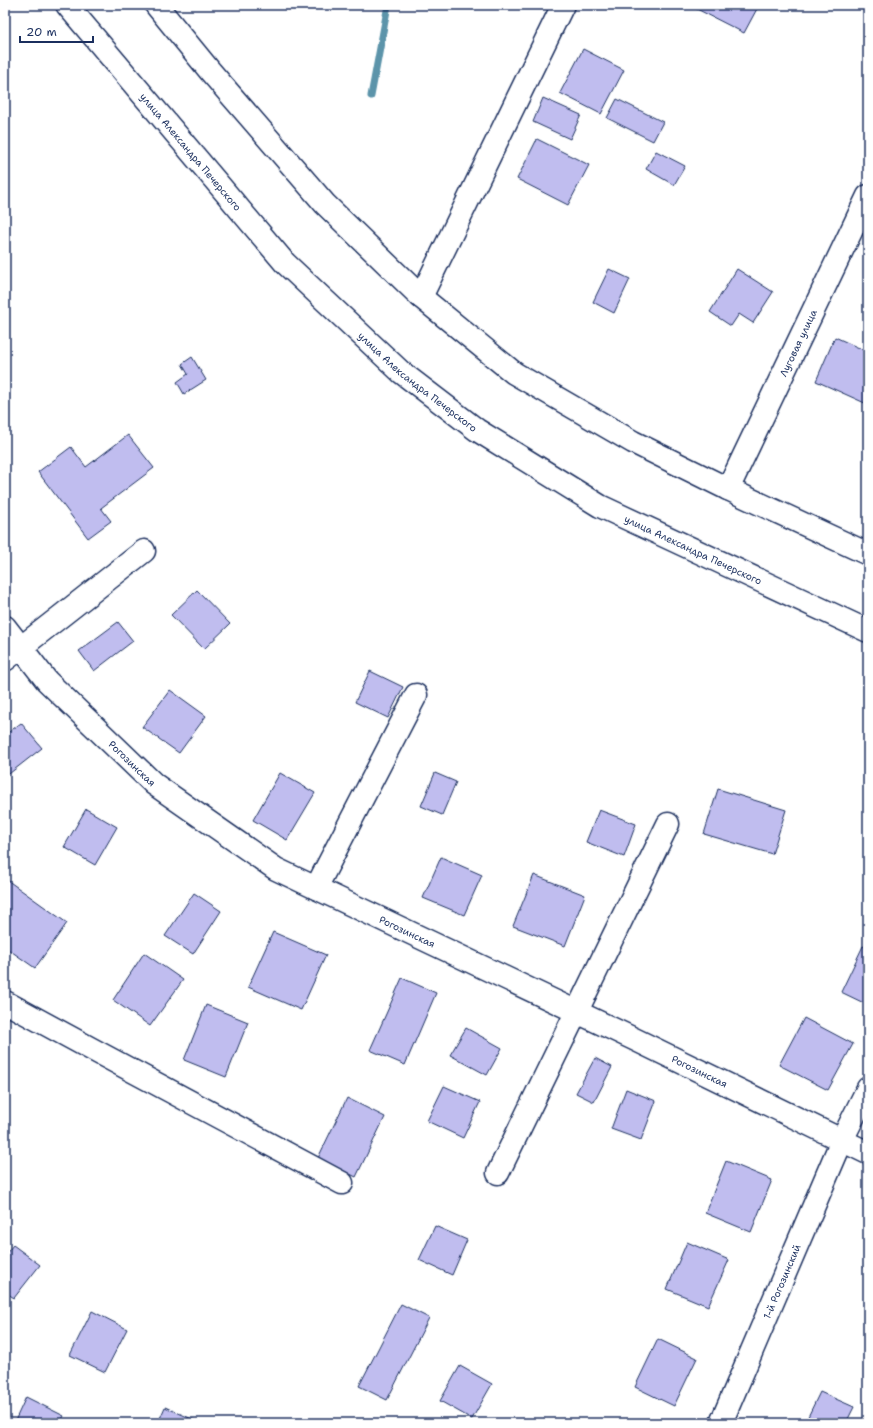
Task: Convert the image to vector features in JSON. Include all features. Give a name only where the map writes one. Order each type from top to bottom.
[{"type":"street","name":"улица Александра Печерского","points":[[67,5],[285,263],[401,372],[477,430],[600,506],[868,631]]},
{"type":"street","points":[[156,5],[210,71],[325,204],[420,297],[514,373],[633,442],[728,489],[868,554]]},
{"type":"street","points":[[420,297],[563,5]]},
{"type":"street","name":"Луговая улица","points":[[728,489],[868,196]]},
{"type":"street","points":[[13,653],[144,551]]},
{"type":"street","name":"Рогозинская","points":[[5,627],[13,653],[47,681],[154,784],[276,869],[868,1153]]},
{"type":"street","points":[[316,888],[416,695]]},
{"type":"street","points":[[498,1173],[668,824]]},
{"type":"street","points":[[5,1002],[98,1054],[342,1183]]},
{"type":"street","name":"1-й Рогозинский","points":[[721,1423],[842,1140],[868,1088]]},
{"type":"building","points":[[689,5],[759,5],[744,33]]},
{"type":"building","points":[[583,49],[624,70],[601,114],[560,93]]},
{"type":"building","points":[[543,98],[581,115],[570,139],[533,122]]},
{"type":"building","points":[[617,99],[663,122],[653,141],[607,118]]},
{"type":"building","points":[[537,139],[589,165],[568,205],[517,179]]},
{"type":"building","points":[[656,151],[685,166],[674,185],[646,169]]},
{"type":"building","points":[[609,269],[630,279],[614,313],[593,302]]},
{"type":"building","points":[[737,269],[773,292],[753,323],[739,314],[731,326],[710,312]]},
{"type":"building","points":[[835,337],[868,352],[867,404],[816,381]]},
{"type":"building","points":[[192,357],[206,380],[184,394],[177,382],[188,374],[182,364]]},
{"type":"building","points":[[128,435],[154,468],[101,508],[111,521],[88,538],[38,472],[71,447],[86,467]]},
{"type":"building","points":[[197,590],[230,624],[204,649],[171,615]]},
{"type":"building","points":[[118,622],[133,641],[94,671],[79,651]]},
{"type":"building","points":[[370,671],[403,687],[388,718],[355,702]]},
{"type":"building","points":[[170,690],[206,716],[179,753],[142,727]]},
{"type":"building","points":[[21,723],[42,748],[5,777],[5,735]]},
{"type":"building","points":[[280,773],[315,793],[287,840],[253,820]]},
{"type":"building","points":[[435,773],[456,782],[442,815],[421,806]]},
{"type":"building","points":[[718,789],[786,810],[772,854],[704,834]]},
{"type":"building","points":[[86,809],[117,827],[95,865],[64,847]]},
{"type":"building","points":[[599,810],[636,824],[624,857],[586,842]]},
{"type":"building","points":[[441,857],[482,875],[464,915],[423,898]]},
{"type":"building","points":[[534,875],[585,895],[565,946],[513,926]]},
{"type":"building","points":[[7,880],[67,923],[35,968],[5,947],[5,882]]},
{"type":"building","points":[[194,893],[221,911],[193,954],[165,936]]},
{"type":"building","points":[[273,932],[326,955],[301,1010],[248,987]]},
{"type":"building","points":[[863,946],[868,948],[868,1005],[841,992]]},
{"type":"building","points":[[144,953],[183,980],[150,1026],[113,1000]]},
{"type":"building","points":[[402,978],[436,993],[405,1065],[370,1050]]},
{"type":"building","points":[[206,1005],[248,1022],[226,1077],[184,1060]]},
{"type":"building","points":[[804,1018],[853,1044],[828,1090],[779,1065]]},
{"type":"building","points":[[466,1028],[502,1048],[487,1075],[450,1055]]},
{"type":"building","points":[[595,1058],[612,1067],[594,1102],[576,1093]]},
{"type":"building","points":[[444,1086],[480,1102],[463,1138],[427,1121]]},
{"type":"building","points":[[626,1089],[656,1101],[641,1140],[611,1129]]},
{"type":"building","points":[[347,1098],[385,1117],[356,1177],[318,1158]]},
{"type":"building","points":[[726,1161],[772,1180],[751,1232],[705,1213]]},
{"type":"building","points":[[435,1226],[467,1240],[452,1275],[419,1260]]},
{"type":"building","points":[[687,1242],[729,1260],[708,1306],[667,1289]]},
{"type":"building","points":[[13,1245],[40,1265],[14,1298],[5,1292],[5,1255]]},
{"type":"building","points":[[868,1259],[868,1270],[864,1268]]},
{"type":"building","points":[[401,1304],[429,1318],[387,1400],[359,1386]]},
{"type":"building","points":[[92,1311],[127,1329],[105,1372],[70,1355]]},
{"type":"building","points":[[658,1339],[697,1358],[674,1406],[635,1387]]},
{"type":"building","points":[[460,1366],[492,1384],[472,1419],[440,1401]]},
{"type":"building","points":[[820,1392],[854,1407],[846,1423],[805,1423]]},
{"type":"building","points":[[26,1397],[64,1416],[60,1423],[14,1423]]},
{"type":"building","points":[[165,1407],[201,1423],[158,1423]]},
{"type":"waterway","points":[[371,96],[388,5]]}]
